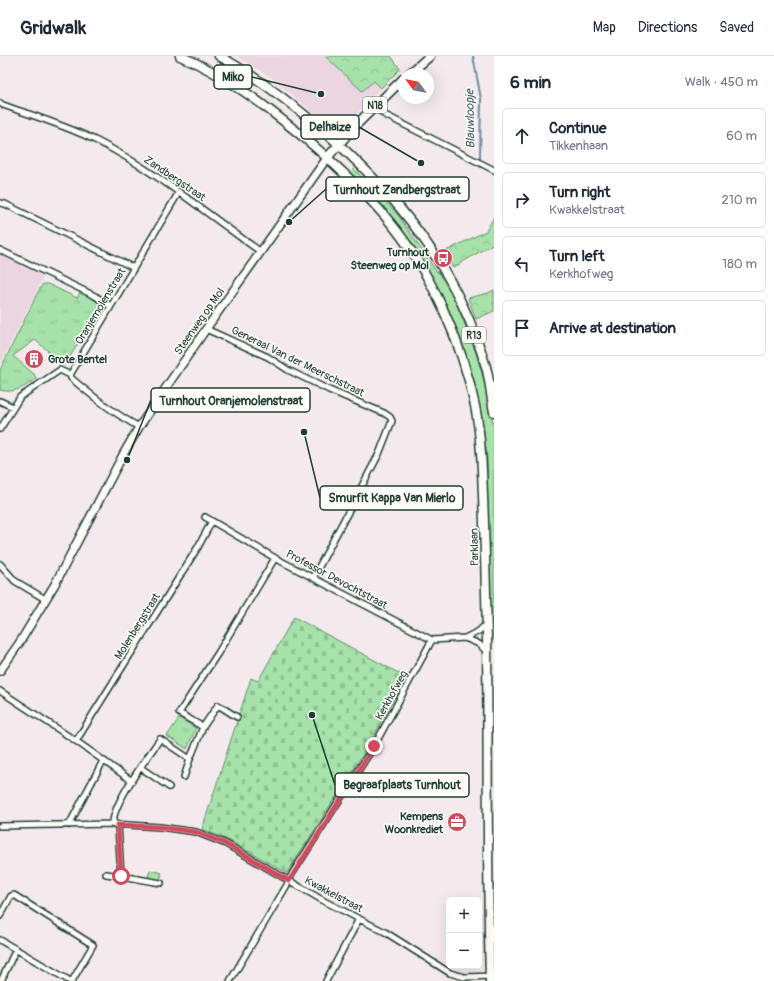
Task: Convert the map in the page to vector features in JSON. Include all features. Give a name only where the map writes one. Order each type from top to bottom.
[{"type":"main road","name":"R13","points":[[180,56],[210,71],[257,100],[276,114],[327,158]]},
{"type":"main road","name":"R13","points":[[219,56],[244,69],[280,95],[339,145],[384,189],[422,235],[460,299],[474,333],[486,367],[494,412]]},
{"type":"main road","points":[[416,68],[428,57]]},
{"type":"main road","name":"Steenweg op Mol","points":[[327,158],[374,106],[398,84]]},
{"type":"main road","name":"Parklaan","points":[[327,158],[365,194],[391,224],[413,255],[443,310],[456,340],[475,407],[481,447],[485,542],[492,978]]},
{"type":"street","name":"Zandbergstraat","points":[[0,103],[72,130],[110,148],[144,168],[179,192],[261,252]]},
{"type":"street","points":[[374,106],[385,115],[494,170]]},
{"type":"street","name":"Steenweg op Mol","points":[[0,671],[20,642],[45,599],[84,530],[124,453],[140,427],[206,329],[327,158]]},
{"type":"street","name":"Oranjemolenstraat","points":[[70,375],[179,192]]},
{"type":"street","points":[[0,203],[5,204],[134,268]]},
{"type":"street","points":[[0,250],[95,296],[111,306]]},
{"type":"street","name":"Generaal Van der Meerschstraat","points":[[206,329],[268,357],[288,370],[322,387],[384,413],[390,417],[392,421],[378,454],[313,578]]},
{"type":"street","points":[[0,429],[20,397],[60,370],[70,375],[71,378],[126,420],[140,427]]},
{"type":"street","points":[[0,401],[13,407]]},
{"type":"street","name":"Professor Devochtstraat","points":[[205,517],[275,558],[432,640]]},
{"type":"street","name":"Molenbergstraat","points":[[76,741],[198,547],[212,521]]},
{"type":"street","points":[[203,727],[179,713],[218,653],[275,558]]},
{"type":"street","points":[[0,564],[15,581],[45,599]]},
{"type":"street","points":[[432,640],[465,638],[486,624]]},
{"type":"street","points":[[465,638],[479,644],[487,652]]},
{"type":"street","name":"Kerkhofweg","points":[[230,981],[289,881],[374,746],[432,640]]},
{"type":"street","points":[[0,691],[76,741],[132,782]]},
{"type":"street","points":[[184,777],[203,727],[218,705],[237,717]]},
{"type":"street","points":[[121,876],[116,824],[113,818],[117,805],[160,739],[190,759]]},
{"type":"street","points":[[69,825],[103,761]]},
{"type":"street","points":[[140,769],[169,787]]},
{"type":"street","name":"Kwakkelstraat","points":[[0,826],[116,824],[160,827],[196,832],[226,844],[289,881],[386,932],[450,972],[464,977],[492,978]]},
{"type":"street","points":[[106,874],[161,883]]},
{"type":"street","points":[[0,916],[11,896],[14,895],[94,944],[71,981],[0,940]]},
{"type":"street","points":[[326,981],[359,919]]},
{"type":"street","points":[[2,981],[16,949]]},
{"type":"shaded area","points":[[237,56],[325,56],[374,81],[381,88],[348,123],[338,127],[332,127],[272,78]]},
{"type":"shaded area","points":[[0,246],[47,270],[0,365]]},
{"type":"green space","points":[[325,56],[391,56],[399,68],[398,71],[381,88],[374,81],[362,91]]},
{"type":"green space","points":[[354,169],[398,215],[436,271],[441,274],[456,302],[476,353],[486,387],[494,429],[494,640],[490,640],[487,459],[482,417],[473,379],[462,344],[426,268],[374,199],[350,173]]},
{"type":"green space","points":[[494,217],[494,243],[453,268],[444,252],[486,231]]},
{"type":"green space","points":[[43,284],[48,284],[77,298],[81,291],[102,304],[65,365],[35,340],[13,356],[34,374],[36,379],[15,390],[0,390],[0,370]]},
{"type":"green space","points":[[494,290],[494,311],[476,319],[468,298]]},
{"type":"green space","points":[[294,617],[406,677],[367,748],[287,873],[228,840],[202,829],[251,678],[258,681]]},
{"type":"green space","points":[[179,718],[196,728],[187,749],[167,736]]},
{"type":"green space","points":[[150,870],[162,873],[160,881],[148,878]]},
{"type":"waterway","name":"Blauwloopje","points":[[473,56],[481,99],[480,158]]},
{"type":"place","name":"Miko","points":[[321,94]]},
{"type":"place","name":"Delhaize","points":[[421,163]]},
{"type":"place","name":"Turnhout Zandbergstraat","points":[[289,222]]},
{"type":"place","name":"Turnhout Steenweg op Mol","points":[[443,258]]},
{"type":"place","name":"Grote Bentel","points":[[34,359]]},
{"type":"place","name":"Smurfit Kappa Van Mierlo","points":[[304,432]]},
{"type":"place","name":"Turnhout Oranjemolenstraat","points":[[127,460]]},
{"type":"place","name":"Begraafplaats Turnhout","points":[[312,715]]},
{"type":"place","name":"Kempens Woonkrediet","points":[[457,822]]},
{"type":"route","points":[[121,876],[118,825],[160,827],[196,832],[226,844],[256,860],[289,881],[374,746]]}]
